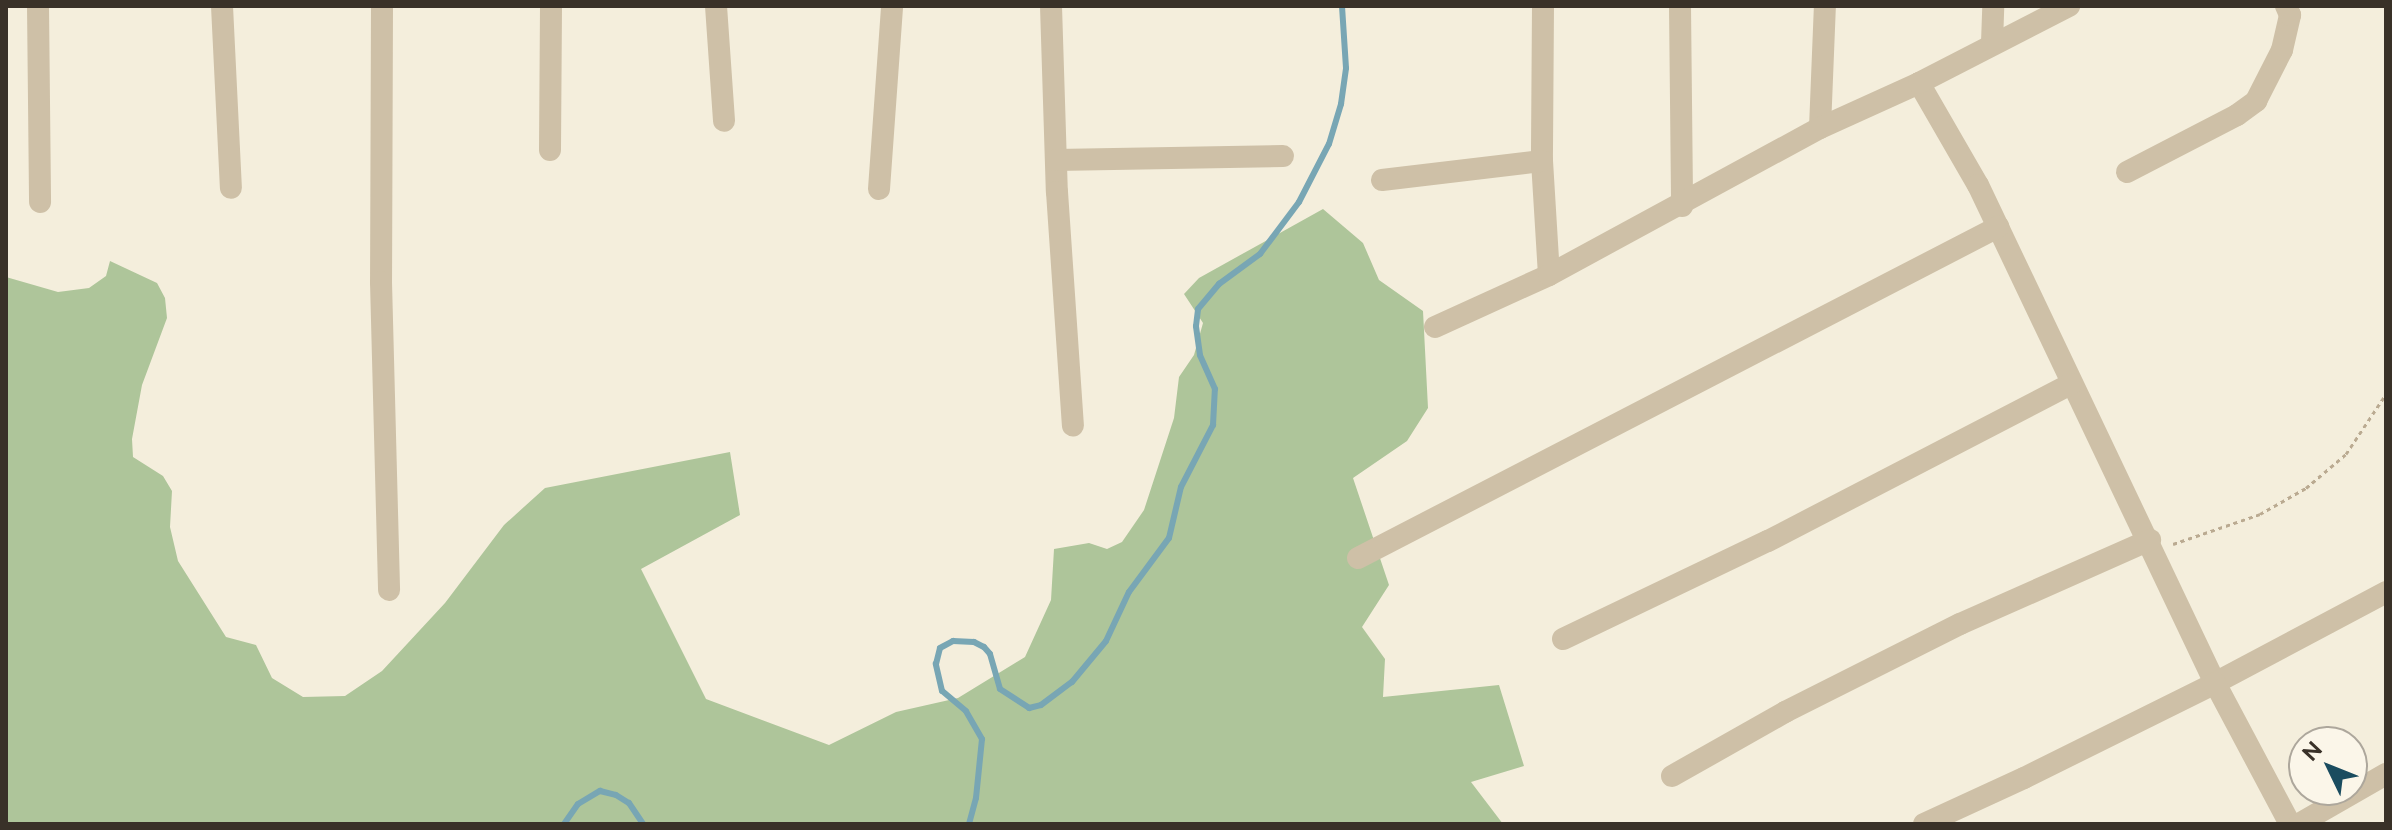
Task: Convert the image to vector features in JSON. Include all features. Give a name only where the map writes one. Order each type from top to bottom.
[{"type":"street","points":[[38,6],[40,202]]},
{"type":"street","points":[[222,6],[231,188]]},
{"type":"street","points":[[382,6],[381,282],[389,590]]},
{"type":"street","points":[[550,150],[551,6]]},
{"type":"street","points":[[716,6],[724,121]]},
{"type":"street","points":[[879,189],[892,6]]},
{"type":"street","points":[[1051,6],[1064,330],[1073,425]]},
{"type":"street","points":[[1543,6],[1542,161],[1549,275]]},
{"type":"street","points":[[1680,6],[1682,206]]},
{"type":"street","points":[[1820,128],[1825,6]]},
{"type":"street","points":[[1992,43],[1993,6]]},
{"type":"street","points":[[1435,327],[1549,275],[1682,206],[1820,128],[1919,83],[2069,6]]},
{"type":"street","points":[[2127,172],[2237,115],[2256,101],[2282,50],[2290,15],[2286,6]]},
{"type":"street","points":[[1919,83],[1998,227],[2071,384],[2150,540],[2215,683],[2290,824]]},
{"type":"street","points":[[1056,160],[1283,156]]},
{"type":"street","points":[[1382,180],[1542,161]]},
{"type":"street","points":[[1358,558],[1998,227]]},
{"type":"street","points":[[1563,639],[1768,541],[2071,384]]},
{"type":"street","points":[[1672,776],[1785,712],[1960,624],[2150,540]]},
{"type":"street","points":[[1924,824],[2215,683],[2386,592]]},
{"type":"street","points":[[2299,824],[2386,774]]},
{"type":"path","points":[[2150,540],[2175,544],[2260,514],[2306,488],[2346,454],[2386,394]]},
{"type":"green space","points":[[1323,209],[1363,243],[1379,280],[1423,311],[1428,408],[1407,441],[1353,478],[1389,585],[1362,627],[1385,659],[1383,697],[1499,685],[1524,766],[1471,782],[1503,824],[6,824],[6,277],[58,292],[89,288],[106,276],[110,261],[157,283],[165,298],[167,318],[142,385],[132,439],[133,457],[163,476],[172,491],[170,527],[178,561],[226,637],[256,645],[272,678],[303,697],[345,696],[382,671],[445,603],[504,525],[545,488],[730,452],[740,515],[641,569],[706,699],[829,745],[896,712],[958,698],[1025,657],[1051,600],[1054,549],[1089,543],[1107,549],[1122,542],[1144,510],[1174,418],[1179,377],[1194,355],[1203,323],[1184,294],[1199,278]]},
{"type":"waterway","points":[[969,824],[976,798],[982,739],[966,711],[942,691],[936,664],[940,648],[953,641],[974,642],[984,647],[990,654],[1000,689],[1029,708],[1041,705],[1072,682],[1106,641],[1129,592],[1169,538],[1181,487],[1213,425],[1215,389],[1200,355],[1196,326],[1198,309],[1219,284],[1260,254],[1299,202],[1329,144],[1341,104],[1346,68],[1342,6]]},
{"type":"waterway","points":[[564,824],[578,804],[600,791],[616,795],[629,803],[643,824]]}]
